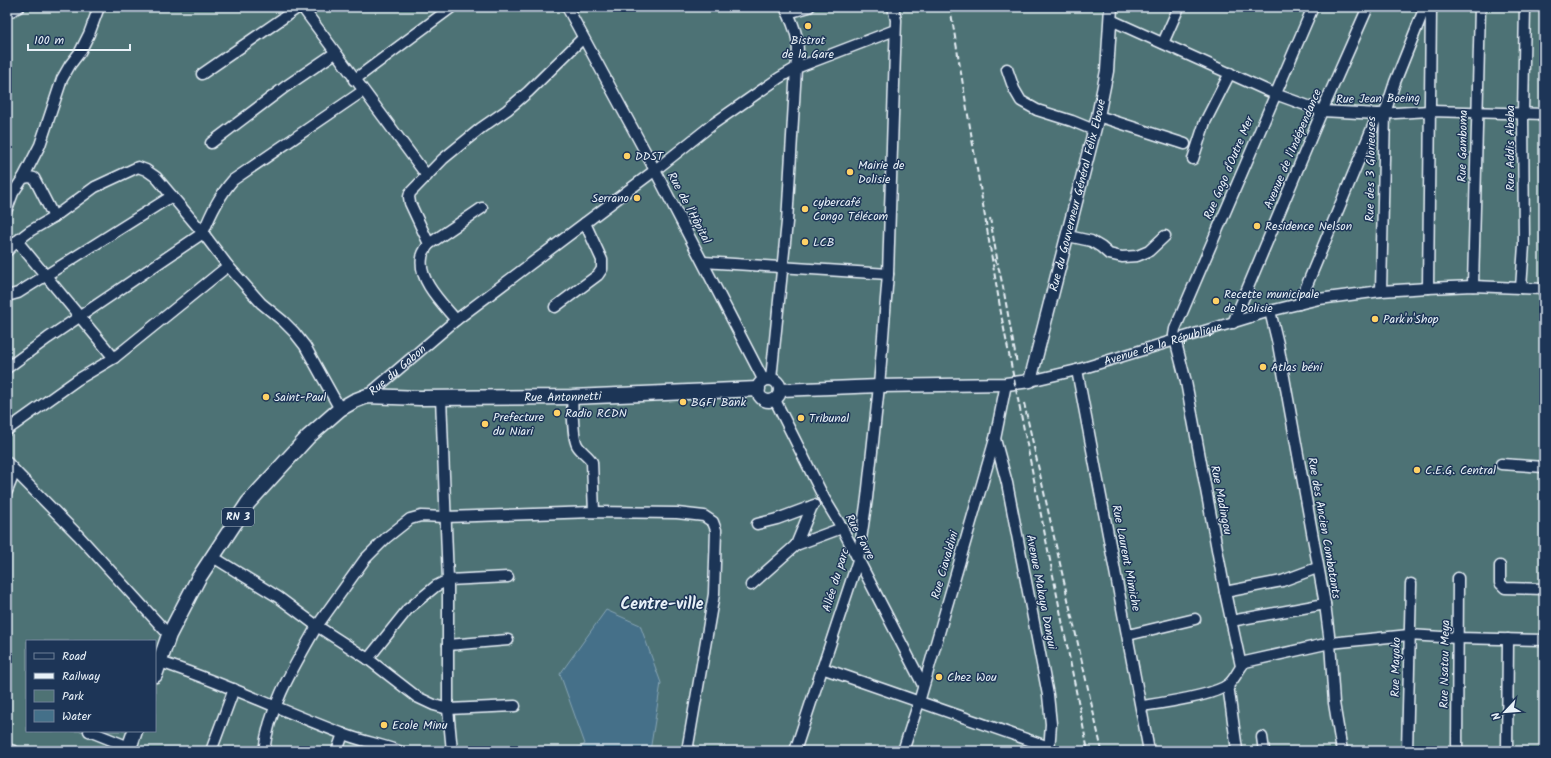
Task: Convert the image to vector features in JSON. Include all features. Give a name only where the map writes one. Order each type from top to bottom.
[{"type":"highway","name":"Rue Antonnetti","points":[[367,396],[420,398],[572,397],[764,383]]},
{"type":"highway","name":"Rue du Gabon","points":[[157,668],[169,635],[198,579],[248,503],[308,436],[340,409],[367,396]]},
{"type":"highway","points":[[128,749],[135,732]]},
{"type":"main road","name":"Rue du Gouverneur Général Félix Eboué","points":[[1030,381],[1098,116],[1107,71],[1111,7]]},
{"type":"main road","name":"Avenue de la République","points":[[777,395],[879,386],[1006,384],[1030,381]]},
{"type":"main road","points":[[764,383],[777,383],[777,395],[765,401],[759,394],[764,383]]},
{"type":"street","points":[[7,13],[19,7]]},
{"type":"street","points":[[7,209],[13,193],[23,178],[40,145],[62,79],[89,34],[99,7]]},
{"type":"street","points":[[202,74],[301,7],[427,176]]},
{"type":"street","points":[[354,80],[452,7]]},
{"type":"street","name":"Rue de l'Hôpital","points":[[567,7],[703,262],[764,383]]},
{"type":"street","points":[[764,383],[783,268],[796,68],[799,55],[798,40],[786,10],[809,7]]},
{"type":"street","name":"Allée du parc","points":[[794,751],[858,560],[867,498],[879,386],[888,274],[895,91],[896,20],[893,7]]},
{"type":"street","points":[[1163,43],[1179,7]]},
{"type":"street","name":"Rue Gogo d'Outre Mer","points":[[1174,340],[1175,329],[1313,7]]},
{"type":"street","name":"Avenue de l'Indépendance","points":[[1233,323],[1322,111],[1368,7]]},
{"type":"street","name":"Rue des 3 Glorieuses","points":[[1382,291],[1382,113],[1425,7]]},
{"type":"street","points":[[1428,288],[1431,7]]},
{"type":"street","name":"Rue Gamboma","points":[[1473,286],[1476,113],[1480,7]]},
{"type":"street","name":"Rue Addis Abeba","points":[[1522,288],[1524,245],[1523,114],[1525,7]]},
{"type":"street","name":"Rue Jean Boeing","points":[[1111,20],[1275,94],[1322,111],[1382,113],[1430,111],[1544,114]]},
{"type":"street","name":"Rue du Gabon","points":[[367,396],[456,320],[654,171],[713,124],[779,78],[796,68],[896,30]]},
{"type":"street","points":[[429,244],[409,197],[410,193],[443,159],[481,128],[523,97],[583,38]]},
{"type":"street","points":[[211,143],[285,87],[335,53]]},
{"type":"street","points":[[1008,69],[1014,89],[1021,101],[1037,110],[1072,121],[1094,130]]},
{"type":"street","points":[[1193,159],[1205,122],[1230,73]]},
{"type":"street","points":[[7,368],[48,338],[203,233],[213,208],[224,190],[233,180],[363,91]]},
{"type":"street","points":[[1299,304],[1382,113]]},
{"type":"street","points":[[1098,116],[1185,144]]},
{"type":"street","points":[[7,251],[30,231],[54,217],[95,187],[138,168],[146,170],[156,177],[203,233],[228,266],[261,303],[283,320],[298,337],[317,367],[340,409]]},
{"type":"street","points":[[23,178],[34,178],[54,217]]},
{"type":"street","points":[[7,296],[18,293],[172,196]]},
{"type":"street","points":[[456,320],[426,280],[422,269],[422,257],[429,244],[482,208]]},
{"type":"street","points":[[555,307],[598,275],[602,269],[602,260],[585,223]]},
{"type":"street","points":[[1068,236],[1091,241],[1109,254],[1122,257],[1137,256],[1149,251],[1165,236]]},
{"type":"street","points":[[17,241],[79,318],[114,358]]},
{"type":"street","points":[[703,262],[888,274]]},
{"type":"street","points":[[7,430],[77,380],[114,358],[228,266]]},
{"type":"street","name":"Avenue de la République","points":[[1030,381],[1077,370],[1270,311],[1319,299],[1382,291],[1473,286],[1544,289]]},
{"type":"street","name":"Rue des Ancien Combatants","points":[[1270,311],[1278,344],[1317,568],[1325,604],[1330,643],[1334,703],[1342,751]]},
{"type":"street","name":"Rue Madingou","points":[[1174,340],[1186,382],[1225,592],[1241,666]]},
{"type":"street","name":"Rue Laurent Mimiche","points":[[1077,370],[1142,706],[1149,751]]},
{"type":"street","name":"Rue Ciavaldini","points":[[903,751],[919,702],[995,439],[1006,384]]},
{"type":"street","name":"Rue Favre","points":[[777,395],[824,498],[842,528],[923,685]]},
{"type":"street","points":[[441,397],[448,580],[448,709],[452,751]]},
{"type":"street","points":[[572,397],[575,439],[578,446],[589,456],[592,462],[594,512]]},
{"type":"street","name":"Avenue Makaya Dangui","points":[[995,439],[1007,483],[1048,695],[1051,724],[1049,749]]},
{"type":"street","points":[[7,462],[78,535],[169,635]]},
{"type":"street","points":[[1501,464],[1544,467]]},
{"type":"street","points":[[7,491],[15,471]]},
{"type":"street","points":[[757,524],[777,519],[812,506],[824,498]]},
{"type":"street","points":[[796,545],[812,506]]},
{"type":"street","points":[[264,751],[268,727],[276,708],[293,668],[317,626],[365,559],[386,538],[410,519],[421,516],[594,512],[677,513],[704,516],[713,522],[716,530],[714,594],[687,751]]},
{"type":"street","points":[[751,586],[796,545],[842,528]]},
{"type":"street","points":[[213,557],[278,597],[317,626],[368,660],[416,696],[434,705],[448,709],[515,706]]},
{"type":"street","points":[[1500,566],[1500,583],[1505,588],[1544,589]]},
{"type":"street","points":[[1225,592],[1282,581],[1317,568]]},
{"type":"street","points":[[368,660],[408,609],[436,586],[448,580],[508,577]]},
{"type":"street","name":"Rue Nsatou Meya","points":[[1457,751],[1458,578]]},
{"type":"street","name":"Rue Mayoko","points":[[1407,751],[1411,584]]},
{"type":"street","points":[[1231,621],[1325,604]]},
{"type":"street","points":[[1128,635],[1195,619]]},
{"type":"street","points":[[1142,706],[1175,701],[1218,690],[1228,685],[1236,678],[1241,666],[1245,662],[1252,659],[1330,643],[1409,635],[1508,640],[1544,640]]},
{"type":"street","points":[[448,645],[508,640]]},
{"type":"street","points":[[1507,751],[1508,640]]},
{"type":"street","points":[[157,668],[234,689],[276,708],[343,734],[394,750]]},
{"type":"street","points":[[822,668],[1049,749]]},
{"type":"street","points":[[1228,685],[1237,750]]},
{"type":"street","points":[[211,751],[234,689]]},
{"type":"street","points":[[91,732],[128,749]]},
{"type":"street","points":[[337,751],[343,734]]},
{"type":"street","points":[[1262,736],[1264,751]]},
{"type":"street","points":[[7,748],[14,751]]},
{"type":"green space","points":[[7,7],[1544,7],[1544,751],[7,751]]},
{"type":"water","points":[[606,610],[640,625],[661,683],[650,751],[573,751],[585,744],[560,674]]},
{"type":"railway","points":[[950,7],[1002,319],[1088,751]]},
{"type":"railway","points":[[990,218],[998,264]]},
{"type":"railway","points":[[994,259],[999,269],[1003,287],[1017,364]]},
{"type":"railway","points":[[1024,403],[1102,751]]},
{"type":"place","name":"Bistrot de la Gare","points":[[808,26]]},
{"type":"place","name":"DDST","points":[[627,156]]},
{"type":"place","name":"Mairie de Dolisie","points":[[850,172]]},
{"type":"place","name":"Serrano","points":[[637,198]]},
{"type":"place","name":"cybercafé Congo Télécom","points":[[805,209]]},
{"type":"place","name":"Residence Nelson","points":[[1257,226]]},
{"type":"place","name":"LCB","points":[[805,242]]},
{"type":"place","name":"Recette municipale de Dolisie","points":[[1216,301]]},
{"type":"place","name":"Park'n'Shop","points":[[1375,319]]},
{"type":"place","name":"Atlas béni","points":[[1263,367]]},
{"type":"place","name":"Saint-Paul","points":[[266,397]]},
{"type":"place","name":"BGFI Bank","points":[[683,402]]},
{"type":"place","name":"Radio RCDN","points":[[557,413]]},
{"type":"place","name":"Tribunal","points":[[801,418]]},
{"type":"place","name":"Prefecture du Niari","points":[[485,424]]},
{"type":"place","name":"C.E.G. Central","points":[[1417,470]]},
{"type":"place","name":"Chez Wou","points":[[939,677]]},
{"type":"place","name":"Ecole Minu","points":[[384,725]]},
{"type":"district","name":"Centre-ville","points":[[662,604]]}]
